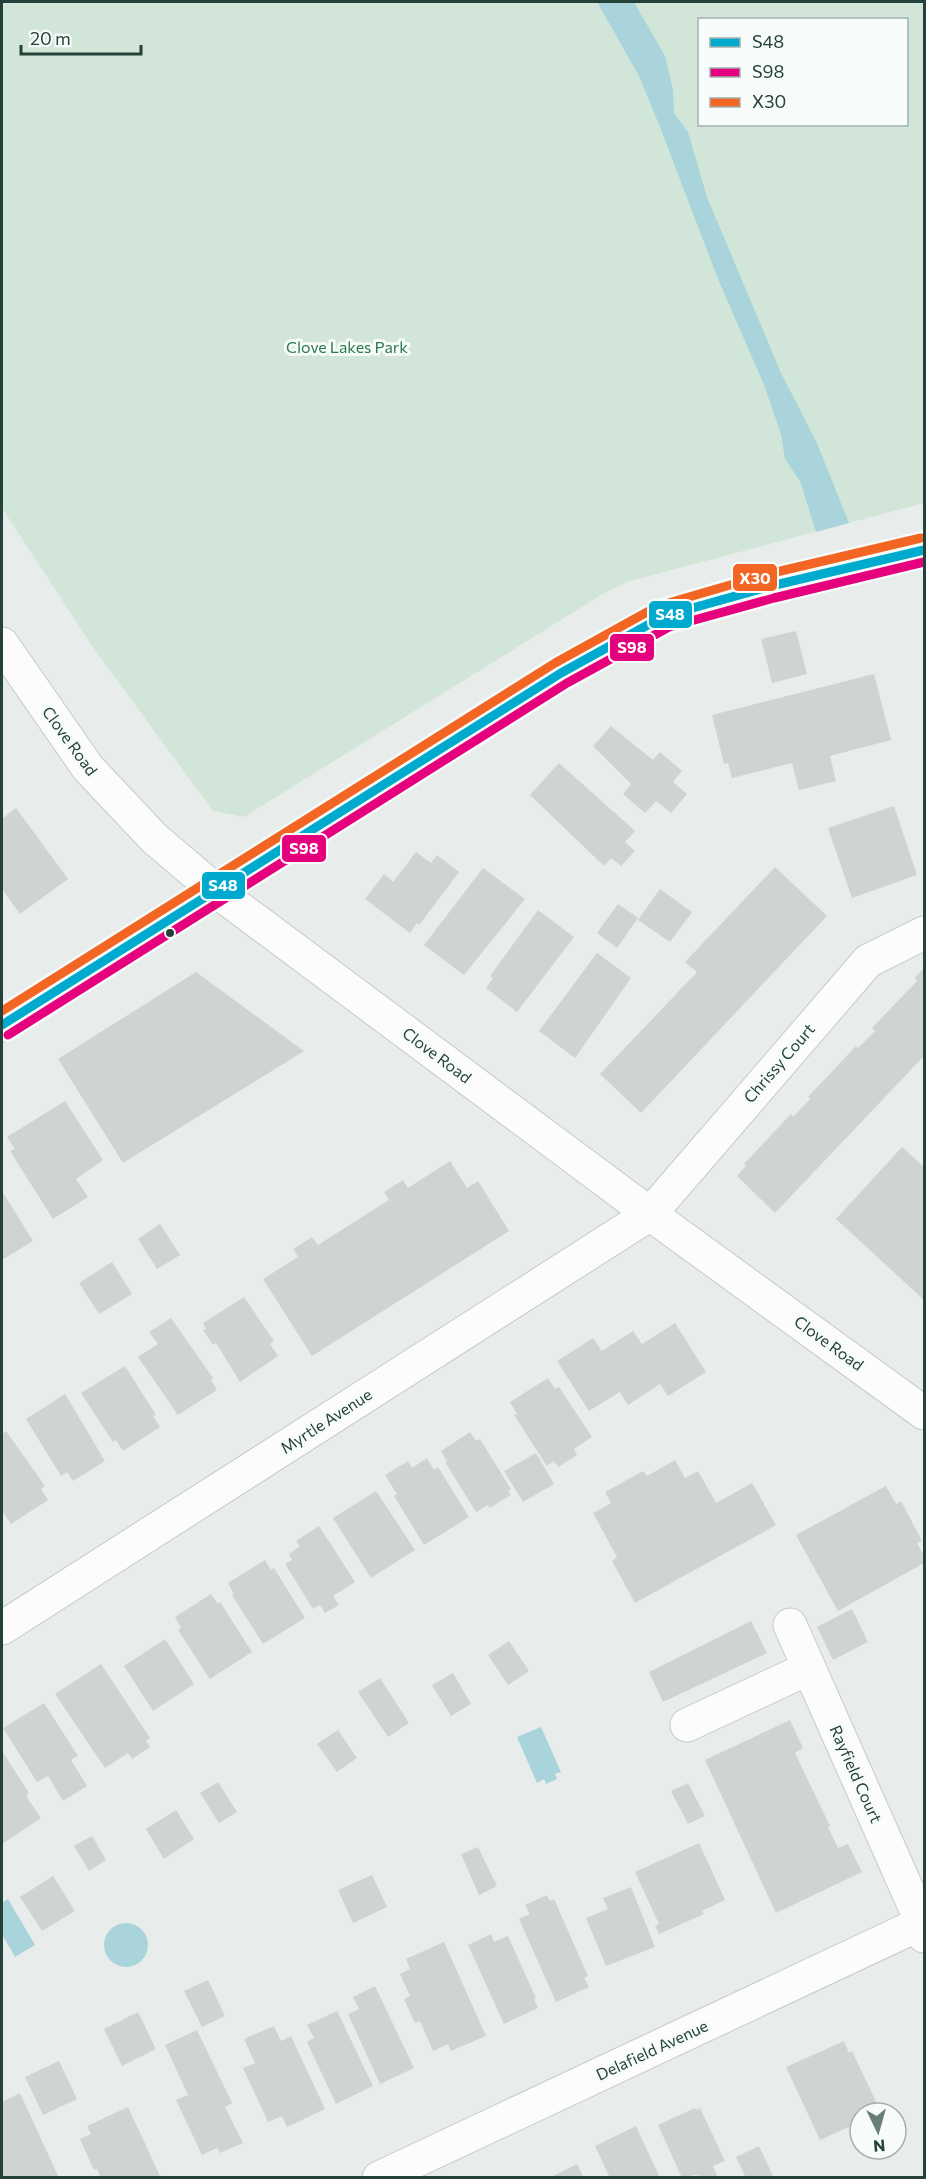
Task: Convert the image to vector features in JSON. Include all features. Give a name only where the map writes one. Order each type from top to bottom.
[{"type":"street","points":[[2,1025],[561,673],[664,616],[771,586],[924,550]]},
{"type":"street","name":"Clove Road","points":[[2,644],[88,768],[154,838],[215,890],[650,1214],[924,1413]]},
{"type":"street","name":"Chrissy Court","points":[[650,1214],[868,961],[924,933]]},
{"type":"street","name":"Myrtle Avenue","points":[[2,1628],[650,1214]]},
{"type":"street","name":"Rayfield Court","points":[[790,1625],[924,1927]]},
{"type":"street","points":[[687,1725],[809,1668]]},
{"type":"street","name":"Delafield Avenue","points":[[379,2178],[924,1927]]},
{"type":"green space","name":"Clove Lakes Park","points":[[2,2],[924,2],[924,503],[630,581],[606,592],[244,817],[213,811],[94,649],[2,508]]},
{"type":"water","points":[[597,2],[634,2],[665,56],[673,90],[674,113],[688,132],[707,197],[781,373],[817,443],[849,523],[816,532],[800,481],[785,459],[781,434],[764,385],[718,279],[639,76]]},
{"type":"water","points":[[541,1727],[561,1772],[555,1774],[557,1779],[546,1784],[544,1779],[537,1783],[517,1737]]},
{"type":"water","points":[[8,1899],[35,1945],[15,1957],[2,1934],[2,1903]]},
{"type":"water","points":[[126,1923],[141,1930],[148,1945],[141,1960],[126,1967],[111,1960],[104,1945],[111,1930]]},
{"type":"building","points":[[796,631],[807,674],[772,683],[761,639]]},
{"type":"building","points":[[874,674],[891,740],[830,756],[836,781],[799,790],[792,763],[732,778],[728,763],[724,764],[712,715]]},
{"type":"building","points":[[611,726],[653,760],[660,752],[682,771],[673,782],[687,794],[671,813],[656,801],[645,813],[623,794],[631,784],[593,746]]},
{"type":"building","points":[[559,763],[635,831],[625,842],[635,851],[621,866],[611,858],[604,866],[530,795]]},
{"type":"building","points":[[894,806],[917,875],[852,898],[828,828]]},
{"type":"building","points":[[16,808],[68,879],[20,914],[2,889],[2,819]]},
{"type":"building","points":[[416,852],[431,863],[437,855],[459,872],[419,925],[417,923],[410,933],[365,899],[384,874],[393,882]]},
{"type":"building","points":[[775,867],[827,916],[641,1113],[600,1074],[697,972],[685,962]]},
{"type":"building","points":[[483,868],[525,899],[464,975],[424,945]]},
{"type":"building","points":[[660,889],[692,912],[670,942],[638,920]]},
{"type":"building","points":[[618,904],[638,918],[617,948],[597,933]]},
{"type":"building","points":[[538,910],[574,937],[517,1012],[486,988],[493,978],[490,976]]},
{"type":"building","points":[[597,953],[631,978],[575,1058],[539,1031]]},
{"type":"building","points":[[924,968],[924,1056],[775,1213],[737,1176],[746,1166],[744,1164],[791,1114],[793,1117],[810,1099],[808,1097],[856,1046],[858,1048],[875,1031],[872,1028],[917,981],[915,978]]},
{"type":"building","points":[[196,972],[304,1051],[123,1163],[58,1059]]},
{"type":"building","points":[[65,1101],[103,1160],[76,1179],[88,1197],[53,1219],[10,1151],[15,1149],[7,1137]]},
{"type":"building","points":[[902,1147],[924,1167],[924,1300],[836,1219]]},
{"type":"building","points":[[450,1161],[467,1188],[478,1181],[509,1231],[312,1356],[263,1279],[298,1257],[293,1249],[312,1237],[318,1245],[389,1200],[384,1192],[403,1180],[408,1188]]},
{"type":"building","points":[[2,1191],[33,1241],[2,1260]]},
{"type":"building","points":[[160,1224],[180,1255],[157,1269],[138,1239]]},
{"type":"building","points":[[112,1262],[132,1294],[99,1314],[79,1283]]},
{"type":"building","points":[[244,1297],[274,1341],[270,1344],[278,1356],[240,1382],[216,1343],[213,1345],[203,1330],[206,1329],[203,1323]]},
{"type":"building","points":[[171,1318],[213,1378],[211,1380],[217,1390],[178,1415],[138,1357],[158,1344],[149,1332]]},
{"type":"building","points":[[675,1323],[706,1372],[668,1396],[660,1384],[628,1405],[620,1392],[589,1411],[557,1361],[593,1338],[602,1351],[633,1331],[642,1344]]},
{"type":"building","points":[[125,1366],[156,1415],[153,1416],[160,1427],[123,1451],[116,1440],[113,1442],[81,1393]]},
{"type":"building","points":[[548,1378],[555,1389],[559,1387],[592,1437],[574,1449],[577,1455],[558,1467],[554,1461],[547,1466],[514,1415],[517,1414],[510,1402]]},
{"type":"building","points":[[65,1394],[105,1461],[73,1481],[67,1472],[61,1476],[26,1419]]},
{"type":"building","points":[[6,1431],[45,1486],[41,1489],[48,1500],[11,1524],[4,1513],[2,1515],[2,1434]]},
{"type":"building","points":[[470,1432],[476,1441],[480,1439],[511,1489],[508,1491],[511,1495],[490,1508],[488,1505],[476,1512],[445,1462],[447,1461],[441,1451]]},
{"type":"building","points":[[536,1453],[554,1484],[523,1502],[504,1471]]},
{"type":"building","points":[[427,1458],[434,1470],[438,1467],[469,1517],[424,1545],[394,1496],[397,1494],[385,1475],[408,1461],[412,1468]]},
{"type":"building","points":[[675,1460],[685,1478],[698,1471],[716,1503],[752,1483],[776,1525],[635,1603],[612,1561],[617,1557],[593,1513],[611,1503],[605,1492],[643,1471],[647,1476]]},
{"type":"building","points":[[886,1486],[896,1504],[901,1501],[922,1541],[917,1543],[924,1556],[924,1563],[838,1611],[796,1535]]},
{"type":"building","points":[[376,1491],[415,1550],[371,1578],[333,1518]]},
{"type":"building","points":[[319,1526],[355,1582],[333,1596],[339,1605],[325,1613],[320,1605],[313,1609],[285,1564],[292,1560],[289,1554],[300,1546],[296,1541]]},
{"type":"building","points":[[265,1560],[271,1570],[274,1568],[305,1618],[263,1644],[232,1595],[234,1594],[228,1583]]},
{"type":"building","points":[[211,1594],[218,1604],[220,1602],[252,1652],[210,1679],[178,1630],[181,1628],[175,1617]]},
{"type":"building","points":[[852,1609],[868,1642],[833,1660],[817,1627]]},
{"type":"building","points":[[751,1621],[767,1653],[663,1702],[649,1672]]},
{"type":"building","points":[[165,1639],[194,1684],[153,1711],[124,1666]]},
{"type":"building","points":[[509,1641],[529,1671],[508,1685],[488,1655]]},
{"type":"building","points":[[101,1664],[150,1738],[146,1741],[150,1747],[132,1759],[128,1753],[105,1768],[55,1694]]},
{"type":"building","points":[[453,1673],[471,1704],[451,1716],[432,1685]]},
{"type":"building","points":[[380,1678],[409,1723],[388,1737],[358,1692]]},
{"type":"building","points":[[44,1703],[78,1756],[71,1760],[87,1786],[63,1801],[48,1776],[37,1782],[3,1728]]},
{"type":"building","points":[[790,1720],[803,1748],[795,1753],[830,1826],[828,1827],[838,1848],[848,1844],[862,1872],[776,1913],[705,1760]]},
{"type":"building","points":[[338,1730],[357,1758],[337,1772],[317,1744]]},
{"type":"building","points":[[2,1751],[29,1793],[26,1796],[41,1818],[2,1844]]},
{"type":"building","points":[[218,1782],[237,1812],[219,1823],[200,1793]]},
{"type":"building","points":[[688,1783],[705,1816],[688,1824],[671,1791]]},
{"type":"building","points":[[176,1810],[194,1839],[164,1859],[146,1829]]},
{"type":"building","points":[[92,1836],[106,1860],[89,1871],[74,1846]]},
{"type":"building","points":[[699,1843],[725,1900],[702,1911],[704,1914],[659,1934],[655,1926],[659,1924],[635,1872]]},
{"type":"building","points":[[478,1847],[497,1886],[479,1895],[461,1854]]},
{"type":"building","points":[[372,1875],[387,1907],[353,1923],[338,1890]]},
{"type":"building","points":[[53,1876],[75,1911],[42,1931],[20,1897]]},
{"type":"building","points":[[631,1887],[655,1947],[606,1966],[586,1918],[608,1909],[603,1898]]},
{"type":"building","points":[[547,1895],[550,1901],[554,1899],[588,1976],[584,1978],[589,1987],[556,2002],[519,1919],[530,1914],[525,1905]]},
{"type":"building","points":[[491,1934],[494,1942],[508,1936],[536,1998],[534,1999],[538,2008],[504,2024],[468,1945]]},
{"type":"building","points":[[444,1942],[486,2036],[451,2051],[448,2044],[433,2051],[420,2021],[415,2023],[404,1999],[410,1996],[400,1974],[410,1969],[406,1959]]},
{"type":"building","points":[[208,1980],[225,2016],[202,2027],[184,1991]]},
{"type":"building","points":[[375,1986],[414,2068],[380,2084],[348,2014],[359,2009],[353,1997]]},
{"type":"building","points":[[337,2011],[373,2086],[336,2104],[307,2042],[314,2038],[307,2025]]},
{"type":"building","points":[[138,2012],[156,2049],[122,2066],[104,2029]]},
{"type":"building","points":[[274,2026],[281,2041],[291,2036],[325,2109],[287,2127],[282,2116],[268,2122],[243,2068],[255,2063],[244,2039]]},
{"type":"building","points":[[197,2030],[232,2103],[225,2107],[243,2143],[220,2153],[217,2148],[202,2155],[176,2100],[188,2095],[165,2045]]},
{"type":"building","points":[[844,2041],[849,2053],[852,2051],[876,2101],[848,2101],[848,2127],[820,2140],[786,2067]]},
{"type":"building","points":[[59,2061],[77,2099],[43,2115],[25,2077]]},
{"type":"building","points":[[20,2093],[59,2178],[2,2178],[2,2102]]},
{"type":"building","points":[[128,2107],[161,2178],[101,2178],[97,2169],[94,2170],[80,2139],[91,2134],[87,2126]]},
{"type":"building","points":[[695,2108],[696,2110],[700,2108],[725,2161],[713,2166],[718,2178],[694,2175],[682,2178],[658,2125]]},
{"type":"building","points":[[636,2126],[660,2178],[610,2178],[595,2146]]},
{"type":"building","points":[[759,2146],[774,2178],[746,2178],[736,2157]]},
{"type":"building","points":[[577,2164],[584,2178],[549,2178]]},
{"type":"transit line","name":"X30","points":[[2,1011],[555,663],[658,606],[768,574],[921,538]]},
{"type":"transit line","name":"S48","points":[[2,1025],[561,673],[664,616],[771,586],[924,550]]},
{"type":"transit line","name":"S98","points":[[8,1035],[567,683],[669,627],[774,598],[924,562]]}]
